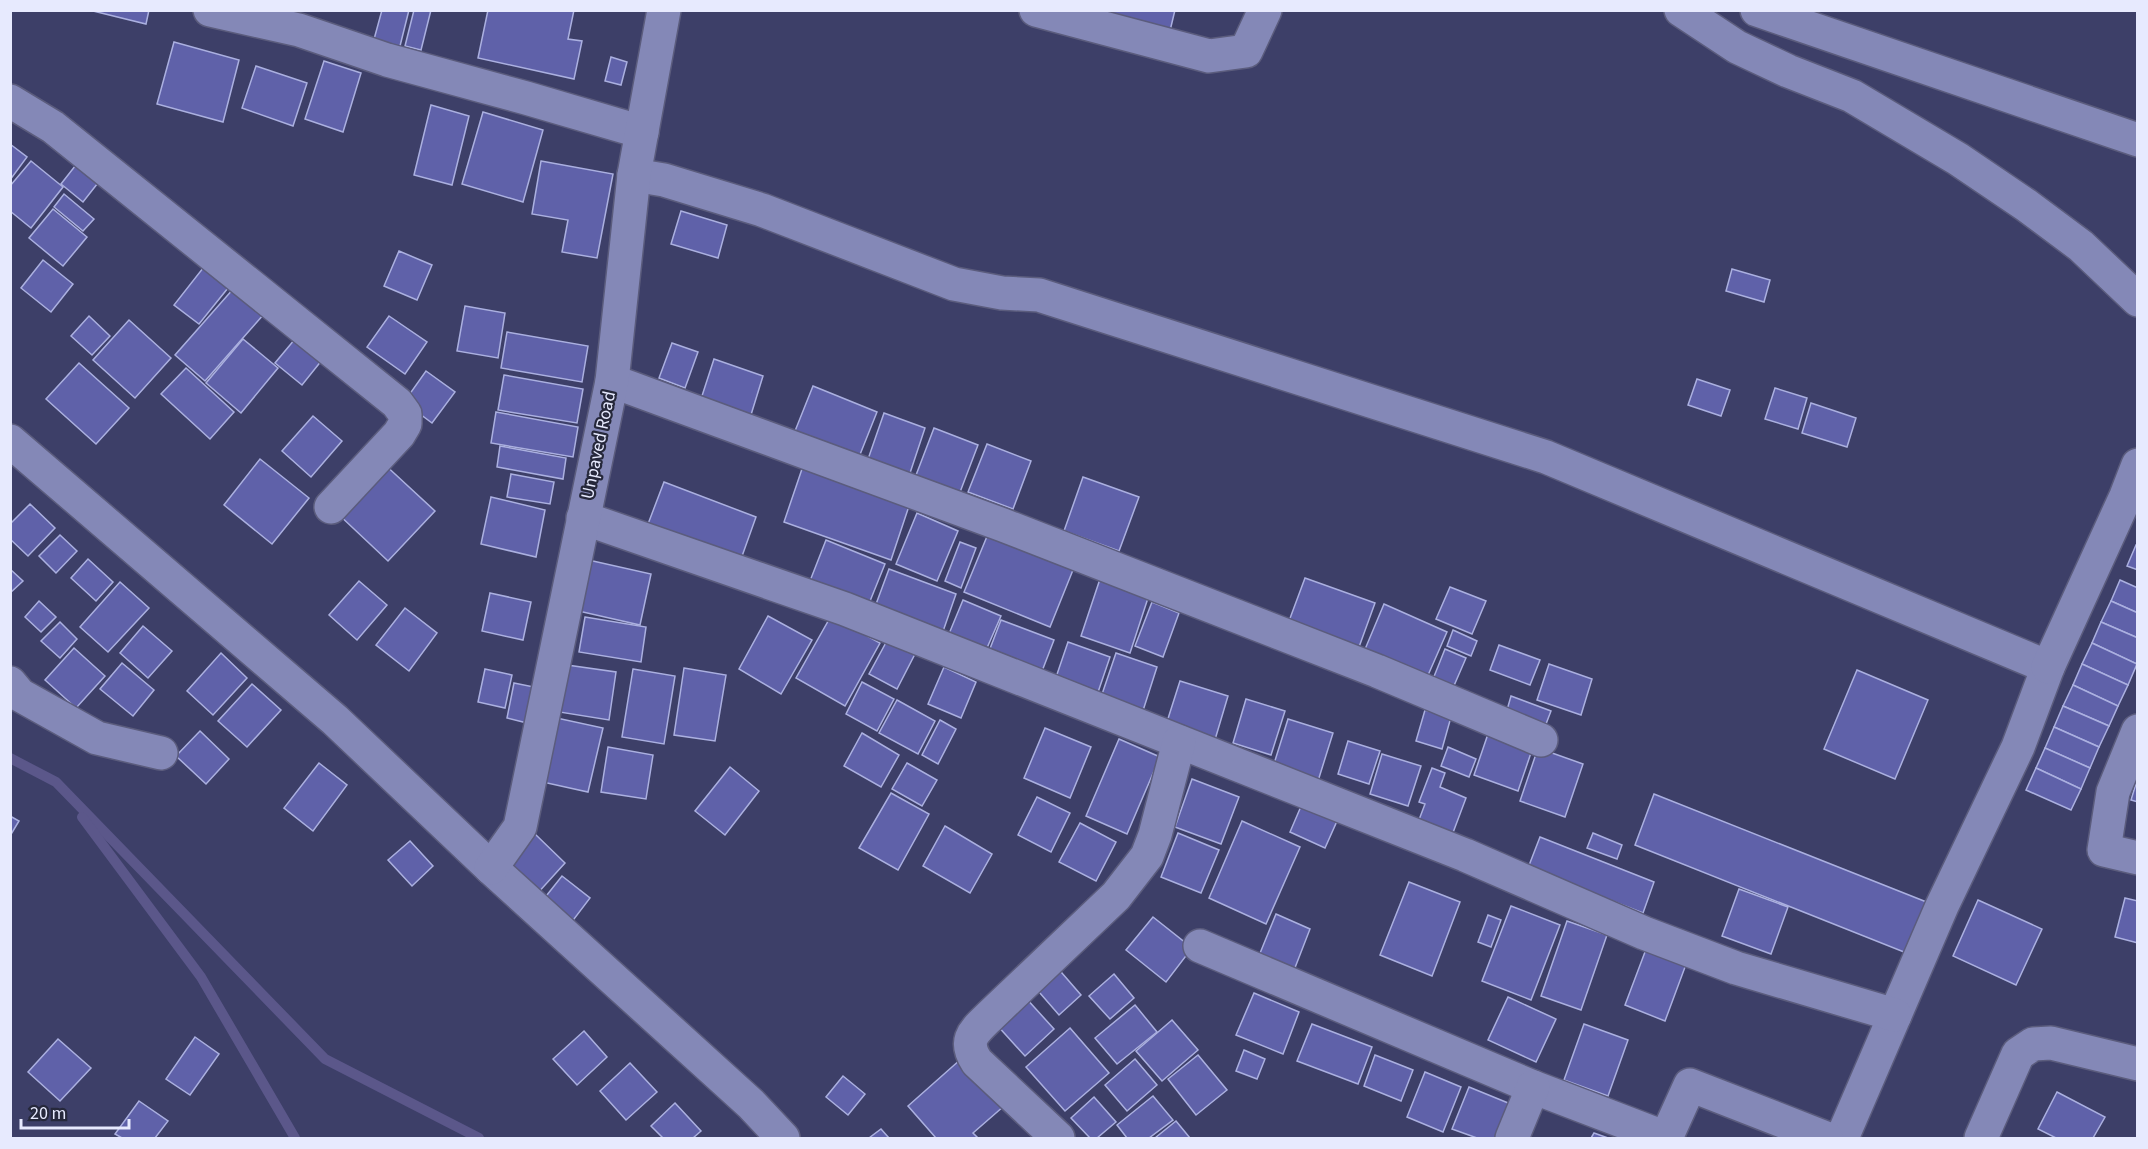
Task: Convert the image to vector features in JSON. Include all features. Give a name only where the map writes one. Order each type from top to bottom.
[{"type":"street","points":[[210,10],[299,30],[387,60],[642,132]]},
{"type":"street","name":"Unpaved Road","points":[[491,868],[520,826],[550,689],[612,381],[634,175],[664,10]]},
{"type":"street","points":[[1036,10],[1209,57],[1246,51],[1265,10]]},
{"type":"street","points":[[1681,10],[1737,46],[1788,71],[1852,96],[1958,159],[2081,246],[2138,300]]},
{"type":"street","points":[[1757,10],[2138,140]]},
{"type":"street","points":[[10,101],[54,127],[397,403],[405,414],[405,424],[399,434],[331,507]]},
{"type":"street","points":[[634,175],[664,180],[762,210],[954,284],[1002,293],[1039,295],[1546,458],[2048,667]]},
{"type":"street","points":[[612,381],[1003,525],[1377,671],[1541,740]]},
{"type":"street","points":[[10,441],[335,720],[491,868],[751,1104],[783,1138]]},
{"type":"street","points":[[1842,1138],[1942,906],[2018,747],[2048,667],[2138,465]]},
{"type":"street","points":[[583,518],[845,609],[1465,855],[1644,933],[1736,968],[1896,1015]]},
{"type":"street","points":[[10,683],[20,695],[97,738],[161,753]]},
{"type":"street","points":[[2138,731],[2113,792],[2104,850],[2138,858]]},
{"type":"street","points":[[1058,1138],[977,1062],[971,1053],[969,1044],[972,1034],[1116,896],[1148,856],[1179,742]]},
{"type":"street","points":[[1200,946],[1533,1087],[1666,1138],[1690,1085],[1826,1138]]},
{"type":"street","points":[[1980,1138],[2018,1054],[2033,1044],[2051,1043],[2138,1064]]},
{"type":"street","points":[[1512,1138],[1533,1087]]},
{"type":"building","points":[[89,10],[149,10],[146,24]]},
{"type":"building","points":[[382,10],[409,10],[399,50],[373,43]]},
{"type":"building","points":[[414,10],[431,10],[421,50],[405,46]]},
{"type":"building","points":[[488,10],[574,10],[568,39],[582,41],[574,79],[478,58]]},
{"type":"building","points":[[1085,10],[1175,10],[1169,35]]},
{"type":"building","points":[[174,42],[239,60],[223,122],[157,104]]},
{"type":"building","points":[[611,57],[627,62],[621,85],[605,81]]},
{"type":"building","points":[[324,61],[361,73],[343,132],[305,119]]},
{"type":"building","points":[[256,66],[307,83],[293,126],[242,108]]},
{"type":"building","points":[[431,105],[469,116],[452,185],[414,175]]},
{"type":"building","points":[[483,112],[543,130],[523,202],[462,184]]},
{"type":"building","points":[[10,144],[27,157],[10,180]]},
{"type":"building","points":[[31,161],[63,187],[31,228],[10,211],[10,186]]},
{"type":"building","points":[[79,161],[101,179],[83,202],[61,184]]},
{"type":"building","points":[[541,161],[613,174],[597,258],[562,252],[568,220],[532,214]]},
{"type":"building","points":[[64,194],[94,219],[83,231],[54,207]]},
{"type":"building","points":[[53,209],[87,237],[63,266],[29,238]]},
{"type":"building","points":[[681,211],[727,225],[718,258],[671,244]]},
{"type":"building","points":[[399,251],[432,265],[417,300],[384,286]]},
{"type":"building","points":[[43,260],[73,284],[51,312],[21,288]]},
{"type":"building","points":[[207,263],[232,283],[199,324],[174,305]]},
{"type":"building","points":[[1732,269],[1770,280],[1764,302],[1726,291]]},
{"type":"building","points":[[234,288],[264,314],[205,381],[175,355]]},
{"type":"building","points":[[465,306],[505,313],[498,358],[457,351]]},
{"type":"building","points":[[89,316],[110,336],[92,355],[71,336]]},
{"type":"building","points":[[389,316],[427,342],[405,374],[367,347]]},
{"type":"building","points":[[129,320],[171,358],[135,398],[93,360]]},
{"type":"building","points":[[507,332],[588,346],[582,382],[501,368]]},
{"type":"building","points":[[300,333],[326,355],[302,385],[275,363]]},
{"type":"building","points":[[243,339],[278,368],[241,413],[206,383]]},
{"type":"building","points":[[672,343],[698,352],[685,388],[659,378]]},
{"type":"building","points":[[714,359],[763,376],[750,418],[700,402]]},
{"type":"building","points":[[79,363],[129,408],[96,444],[46,399]]},
{"type":"building","points":[[186,368],[234,412],[210,439],[161,394]]},
{"type":"building","points":[[426,371],[455,392],[432,423],[404,402]]},
{"type":"building","points":[[504,375],[583,389],[577,423],[498,410]]},
{"type":"building","points":[[1697,379],[1730,390],[1721,416],[1688,405]]},
{"type":"building","points":[[813,386],[877,412],[859,457],[795,431]]},
{"type":"building","points":[[1775,388],[1807,398],[1798,429],[1765,419]]},
{"type":"building","points":[[1811,403],[1856,418],[1847,447],[1802,433]]},
{"type":"building","points":[[496,412],[578,427],[573,457],[491,443]]},
{"type":"building","points":[[884,413],[925,428],[908,479],[866,465]]},
{"type":"building","points":[[313,416],[342,441],[311,477],[282,451]]},
{"type":"building","points":[[934,428],[978,445],[957,500],[913,483]]},
{"type":"building","points":[[987,444],[1031,461],[1013,509],[968,492]]},
{"type":"building","points":[[500,446],[566,458],[563,479],[497,467]]},
{"type":"building","points":[[260,459],[309,498],[272,544],[224,505]]},
{"type":"building","points":[[382,462],[435,511],[388,561],[336,512]]},
{"type":"building","points":[[803,466],[910,503],[891,560],[784,522]]},
{"type":"building","points":[[511,474],[554,482],[550,504],[507,497]]},
{"type":"building","points":[[1083,477],[1139,497],[1119,551],[1064,531]]},
{"type":"building","points":[[664,482],[756,517],[741,559],[648,524]]},
{"type":"building","points":[[491,497],[545,510],[536,557],[481,544]]},
{"type":"building","points":[[30,504],[55,528],[28,556],[10,539],[10,524]]},
{"type":"building","points":[[917,513],[958,531],[937,581],[896,564]]},
{"type":"building","points":[[988,534],[1073,570],[1050,627],[964,592]]},
{"type":"building","points":[[60,535],[77,551],[56,573],[39,556]]},
{"type":"building","points":[[826,540],[885,564],[866,611],[808,586]]},
{"type":"building","points":[[960,542],[976,548],[961,588],[945,581]]},
{"type":"building","points":[[2136,545],[2138,546],[2138,570],[2127,566]]},
{"type":"building","points":[[88,559],[113,582],[96,601],[71,578]]},
{"type":"building","points":[[584,559],[651,574],[640,625],[574,610]]},
{"type":"building","points":[[10,569],[23,581],[10,593]]},
{"type":"building","points":[[889,569],[956,594],[940,640],[872,615]]},
{"type":"building","points":[[1305,578],[1375,603],[1359,647],[1289,621]]},
{"type":"building","points":[[1100,579],[1149,595],[1130,653],[1081,636]]},
{"type":"building","points":[[2120,580],[2138,588],[2138,613],[2111,601]]},
{"type":"building","points":[[359,581],[387,605],[357,640],[329,615]]},
{"type":"building","points":[[120,582],[149,608],[108,652],[80,627]]},
{"type":"building","points":[[1450,587],[1486,601],[1472,634],[1436,619]]},
{"type":"building","points":[[490,593],[531,602],[523,640],[482,631]]},
{"type":"building","points":[[963,600],[1001,616],[983,657],[946,641]]},
{"type":"building","points":[[39,601],[56,617],[41,632],[25,617]]},
{"type":"building","points":[[2111,601],[2138,613],[2138,638],[2101,622]]},
{"type":"building","points":[[1152,602],[1179,613],[1163,657],[1135,646]]},
{"type":"building","points":[[1384,604],[1447,632],[1425,682],[1363,654]]},
{"type":"building","points":[[405,608],[437,633],[409,671],[376,645]]},
{"type":"building","points":[[768,616],[812,640],[781,694],[739,669]]},
{"type":"building","points":[[831,616],[880,643],[845,706],[796,678]]},
{"type":"building","points":[[585,617],[646,627],[641,662],[579,652]]},
{"type":"building","points":[[1001,620],[1054,640],[1039,679],[986,659]]},
{"type":"building","points":[[60,622],[77,639],[60,658],[41,641]]},
{"type":"building","points":[[2101,622],[2138,638],[2137,664],[2092,643]]},
{"type":"building","points":[[143,626],[172,651],[148,678],[120,653]]},
{"type":"building","points":[[1453,630],[1477,641],[1471,656],[1447,646]]},
{"type":"building","points":[[889,637],[916,652],[897,689],[869,674]]},
{"type":"building","points":[[1068,642],[1110,657],[1095,701],[1053,686]]},
{"type":"building","points":[[2092,643],[2137,664],[2128,685],[2082,664]]},
{"type":"building","points":[[1499,645],[1540,660],[1530,685],[1490,670]]},
{"type":"building","points":[[74,648],[105,676],[76,708],[45,680]]},
{"type":"building","points":[[1445,649],[1466,658],[1453,688],[1433,679]]},
{"type":"building","points":[[221,653],[247,678],[213,715],[187,691]]},
{"type":"building","points":[[1116,653],[1157,667],[1140,720],[1098,706]]},
{"type":"building","points":[[122,663],[154,690],[133,716],[100,689]]},
{"type":"building","points":[[560,664],[616,672],[609,720],[553,711]]},
{"type":"building","points":[[1549,664],[1592,679],[1581,715],[1537,700]]},
{"type":"building","points":[[2082,664],[2128,685],[2118,706],[2073,685]]},
{"type":"building","points":[[944,667],[976,682],[961,718],[928,704]]},
{"type":"building","points":[[684,668],[726,675],[715,741],[674,735]]},
{"type":"building","points":[[485,669],[512,675],[505,708],[478,702]]},
{"type":"building","points":[[633,669],[675,676],[664,744],[622,737]]},
{"type":"building","points":[[1857,670],[1928,700],[1895,779],[1824,749]]},
{"type":"building","points":[[1180,681],[1228,696],[1214,743],[1165,728]]},
{"type":"building","points":[[862,682],[894,699],[877,731],[846,714]]},
{"type":"building","points":[[514,683],[539,688],[531,724],[507,718]]},
{"type":"building","points":[[252,684],[281,710],[247,747],[218,721]]},
{"type":"building","points":[[2073,685],[2118,706],[2109,726],[2063,706]]},
{"type":"building","points":[[1511,696],[1551,711],[1546,724],[1507,710]]},
{"type":"building","points":[[1246,699],[1285,711],[1271,755],[1233,743]]},
{"type":"building","points":[[897,700],[935,721],[918,754],[879,733]]},
{"type":"building","points":[[2063,706],[2109,726],[2099,747],[2054,727]]},
{"type":"building","points":[[1425,710],[1451,717],[1442,749],[1416,741]]},
{"type":"building","points":[[552,717],[603,728],[588,792],[538,781]]},
{"type":"building","points":[[1288,719],[1333,733],[1318,781],[1273,767]]},
{"type":"building","points":[[940,720],[956,729],[938,764],[922,755]]},
{"type":"building","points":[[2054,727],[2099,747],[2090,768],[2045,748]]},
{"type":"building","points":[[1045,728],[1091,747],[1070,798],[1024,778]]},
{"type":"building","points":[[200,731],[229,759],[206,784],[176,756]]},
{"type":"building","points":[[1489,731],[1533,747],[1518,791],[1474,775]]},
{"type":"building","points":[[862,733],[899,755],[881,787],[844,766]]},
{"type":"building","points":[[1119,739],[1160,757],[1127,834],[1086,816]]},
{"type":"building","points":[[1348,741],[1380,751],[1369,784],[1338,774]]},
{"type":"building","points":[[608,747],[653,755],[646,799],[601,792]]},
{"type":"building","points":[[1448,747],[1476,759],[1469,777],[1441,766]]},
{"type":"building","points":[[1538,748],[1583,764],[1565,817],[1520,801]]},
{"type":"building","points":[[2045,748],[2090,768],[2081,789],[2036,768]]},
{"type":"building","points":[[1382,754],[1421,766],[1408,806],[1370,794]]},
{"type":"building","points":[[319,763],[347,785],[313,831],[284,808]]},
{"type":"building","points":[[907,763],[937,780],[922,806],[892,789]]},
{"type":"building","points":[[730,767],[759,791],[725,835],[695,811]]},
{"type":"building","points":[[1432,768],[1445,773],[1440,787],[1466,798],[1451,838],[1417,825],[1425,804],[1419,802]]},
{"type":"building","points":[[2036,768],[2081,789],[2071,810],[2026,790]]},
{"type":"building","points":[[2138,777],[2138,802],[2131,800]]},
{"type":"building","points":[[1192,779],[1239,797],[1221,844],[1175,827]]},
{"type":"building","points":[[891,793],[929,814],[898,870],[859,848]]},
{"type":"building","points":[[1654,794],[1929,903],[1909,954],[1635,845]]},
{"type":"building","points":[[1037,797],[1070,813],[1051,852],[1018,835]]},
{"type":"building","points":[[1302,804],[1337,821],[1325,848],[1290,832]]},
{"type":"building","points":[[10,816],[19,821],[10,836]]},
{"type":"building","points":[[1242,821],[1300,847],[1266,924],[1209,898]]},
{"type":"building","points":[[1080,823],[1116,842],[1096,881],[1059,862]]},
{"type":"building","points":[[945,826],[992,854],[970,893],[923,866]]},
{"type":"building","points":[[1178,833],[1219,850],[1201,893],[1161,877]]},
{"type":"building","points":[[1593,833],[1622,845],[1617,859],[1587,848]]},
{"type":"building","points":[[535,834],[565,863],[536,895],[505,864]]},
{"type":"building","points":[[1540,837],[1654,882],[1643,913],[1528,868]]},
{"type":"building","points":[[410,841],[433,866],[412,886],[388,860]]},
{"type":"building","points":[[562,876],[590,898],[571,923],[543,900]]},
{"type":"building","points":[[1409,882],[1460,902],[1432,976],[1380,955]]},
{"type":"building","points":[[1739,889],[1788,907],[1771,954],[1722,936]]},
{"type":"building","points":[[2125,898],[2138,901],[2138,943],[2115,937]]},
{"type":"building","points":[[1978,900],[2042,929],[2016,985],[1953,956]]},
{"type":"building","points":[[1511,906],[1560,925],[1531,1000],[1482,981]]},
{"type":"building","points":[[1276,914],[1310,929],[1291,978],[1256,963]]},
{"type":"building","points":[[1488,915],[1501,920],[1491,947],[1478,942]]},
{"type":"building","points":[[1153,917],[1192,948],[1166,982],[1126,950]]},
{"type":"building","points":[[1567,921],[1607,935],[1581,1010],[1541,996]]},
{"type":"building","points":[[1648,944],[1688,959],[1665,1021],[1625,1005]]},
{"type":"building","points":[[1055,965],[1081,995],[1059,1015],[1033,985]]},
{"type":"building","points":[[1114,974],[1134,998],[1110,1019],[1089,996]]},
{"type":"building","points":[[1254,993],[1299,1012],[1283,1054],[1236,1035]]},
{"type":"building","points":[[1025,997],[1054,1029],[1025,1056],[996,1024]]},
{"type":"building","points":[[1508,997],[1556,1019],[1536,1062],[1488,1040]]},
{"type":"building","points":[[1135,1005],[1157,1032],[1117,1064],[1095,1038]]},
{"type":"building","points":[[1172,1020],[1198,1050],[1162,1081],[1136,1051]]},
{"type":"building","points":[[1312,1024],[1372,1047],[1358,1084],[1297,1061]]},
{"type":"building","points":[[1584,1024],[1628,1040],[1608,1096],[1564,1080]]},
{"type":"building","points":[[1070,1028],[1109,1073],[1065,1111],[1026,1067]]},
{"type":"building","points":[[584,1031],[607,1057],[577,1085],[553,1059]]},
{"type":"building","points":[[195,1037],[219,1054],[190,1095],[166,1079]]},
{"type":"building","points":[[58,1039],[91,1068],[60,1101],[28,1072]]},
{"type":"building","points":[[1244,1050],[1265,1059],[1257,1079],[1236,1071]]},
{"type":"building","points":[[1198,1055],[1227,1090],[1196,1115],[1168,1079]]},
{"type":"building","points":[[1375,1055],[1413,1070],[1401,1101],[1364,1086]]},
{"type":"building","points":[[961,1059],[1004,1106],[973,1133],[978,1138],[936,1138],[908,1106]]},
{"type":"building","points":[[1135,1059],[1157,1085],[1127,1111],[1105,1085]]},
{"type":"building","points":[[630,1063],[657,1092],[626,1120],[600,1091]]},
{"type":"building","points":[[1425,1072],[1461,1087],[1443,1132],[1407,1117]]},
{"type":"building","points":[[843,1076],[865,1094],[848,1115],[826,1097]]},
{"type":"building","points":[[1469,1087],[1513,1105],[1500,1138],[1477,1138],[1452,1129]]},
{"type":"building","points":[[2057,1092],[2105,1117],[2093,1138],[2056,1138],[2038,1129]]},
{"type":"building","points":[[1153,1096],[1173,1120],[1149,1138],[1127,1138],[1117,1125]]},
{"type":"building","points":[[1094,1097],[1116,1122],[1097,1138],[1090,1138],[1071,1118]]},
{"type":"building","points":[[139,1101],[168,1121],[155,1138],[122,1138],[115,1134]]},
{"type":"building","points":[[675,1103],[701,1131],[693,1138],[663,1138],[651,1126]]},
{"type":"building","points":[[1176,1121],[1190,1138],[1155,1138]]},
{"type":"building","points":[[881,1129],[889,1138],[869,1138]]},
{"type":"building","points":[[1594,1133],[1608,1138],[1591,1138]]},
{"type":"waterway","points":[[10,758],[56,782],[325,1059],[479,1138]]},
{"type":"waterway","points":[[82,817],[201,977],[295,1138]]}]
